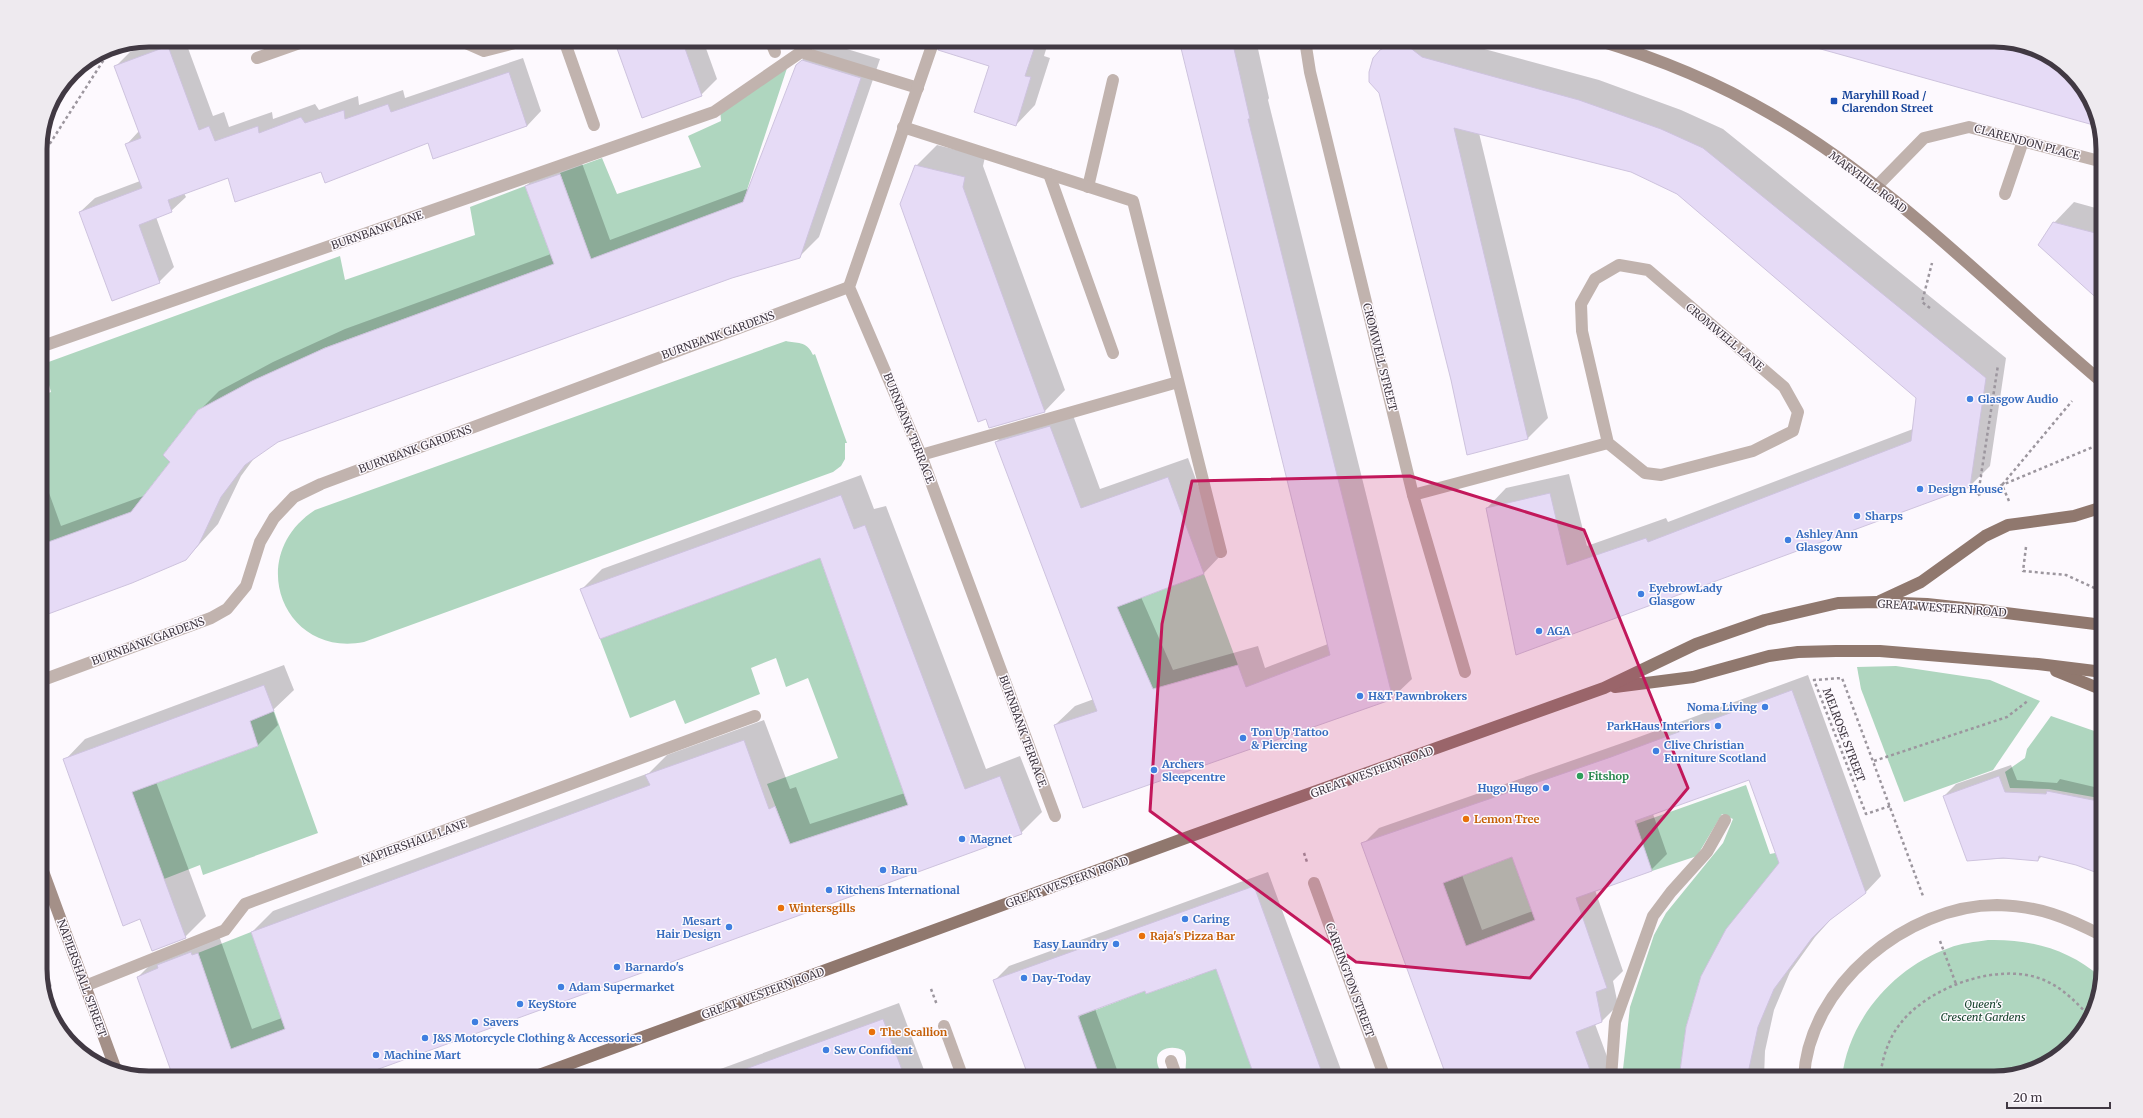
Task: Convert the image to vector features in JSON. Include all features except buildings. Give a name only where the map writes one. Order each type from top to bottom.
[{"type":"main road","points":[[1877,602],[1921,582],[1986,536],[2008,525],[2074,516],[2096,509]]},
{"type":"main road","name":"GREAT WESTERN ROAD","points":[[551,1071],[1191,836],[1604,688],[1696,644],[1765,620],[1838,603],[1877,602],[1927,604],[2096,624]]},
{"type":"main road","name":"GREAT WESTERN ROAD","points":[[1604,688],[1693,677],[1741,662],[1798,652],[1880,651],[2038,664],[2096,671]]},
{"type":"main road","points":[[2038,664],[2096,687]]},
{"type":"street","points":[[257,58],[288,47]]},
{"type":"street","points":[[475,47],[484,51],[499,47]]},
{"type":"street","points":[[566,47],[594,125]]},
{"type":"street","points":[[773,47],[775,52]]},
{"type":"street","points":[[849,287],[932,47]]},
{"type":"street","name":"CROMWELL STREET","points":[[1306,47],[1310,72],[1413,495],[1465,672]]},
{"type":"street","name":"MARYHILL ROAD","points":[[1617,47],[1670,65],[1732,93],[1803,134],[1876,187],[1938,238],[2096,377]]},
{"type":"street","name":"BURNBANK LANE","points":[[47,345],[714,112],[801,52],[918,88]]},
{"type":"street","points":[[1088,187],[1113,80]]},
{"type":"street","points":[[904,127],[1132,201],[1221,552]]},
{"type":"street","name":"CLARENDON PLACE","points":[[1876,187],[1924,138],[1969,127],[2096,160]]},
{"type":"street","points":[[2005,194],[2024,141]]},
{"type":"street","points":[[1049,174],[1113,353]]},
{"type":"street","name":"CROMWELL LANE","points":[[1619,265],[1648,270],[1784,387],[1798,412],[1793,431],[1753,450],[1661,475],[1645,473],[1608,443],[1582,331],[1581,304],[1595,279],[1619,265]]},
{"type":"street","name":"BURNBANK TERRACE","points":[[849,287],[921,455],[1055,816]]},
{"type":"street","name":"BURNBANK GARDENS","points":[[47,678],[211,618],[227,609],[246,586],[260,542],[274,518],[294,497],[321,484],[849,287]]},
{"type":"street","points":[[921,455],[1178,382]]},
{"type":"street","points":[[1413,495],[1608,443]]},
{"type":"street","name":"NAPIERSHALL LANE","points":[[85,986],[225,930],[245,904],[755,716]]},
{"type":"street","points":[[1611,1071],[1615,1022],[1653,916],[1671,892],[1706,852],[1725,820]]},
{"type":"street","name":"NAPIERSHALL STREET","points":[[47,882],[114,1065]]},
{"type":"street","name":"CARRINGTON STREET","points":[[1314,883],[1382,1071]]},
{"type":"street","points":[[1804,1071],[1804,1064],[1812,1035],[1826,1006],[1844,980],[1874,952],[1904,932],[1932,919],[1974,907],[2016,906],[2061,915],[2096,932]]},
{"type":"street","points":[[944,1026],[960,1071]]},
{"type":"street","points":[[1171,1061],[1175,1071]]},
{"type":"path","points":[[47,148],[105,57]]},
{"type":"path","points":[[1930,308],[1922,302],[1938,238]]},
{"type":"path","points":[[1998,365],[1978,495],[2093,447]]},
{"type":"path","points":[[2002,485],[2072,401]]},
{"type":"path","points":[[2002,485],[2012,507]]},
{"type":"path","points":[[2026,546],[2023,571],[2066,575],[2096,589]]},
{"type":"path","name":"MELROSE STREET","points":[[1890,806],[1866,814],[1814,680],[1842,678],[1874,761],[1956,984]]},
{"type":"path","points":[[1874,761],[2007,717],[2030,700]]},
{"type":"path","points":[[1881,1071],[1889,1041],[1899,1024],[1914,1009],[1936,993],[1956,984],[1996,975],[2021,975],[2043,980],[2062,990],[2086,1013]]},
{"type":"highlighted area","points":[[1410,476],[1584,530],[1688,788],[1530,978],[1356,962],[1150,811],[1162,624],[1192,481]]},
{"type":"green space","points":[[790,59],[743,202],[591,259],[560,173],[602,158],[617,194],[701,167],[688,136],[721,121],[720,108]]},
{"type":"green space","points":[[525,186],[554,264],[324,348],[198,410],[163,455],[170,462],[131,512],[47,543],[47,393],[51,392],[47,378],[47,363],[340,256],[345,280],[475,235],[470,207]]},
{"type":"green space","points":[[786,341],[804,345],[811,350],[813,355],[815,354],[847,443],[845,443],[845,459],[841,466],[833,472],[364,642],[336,643],[312,635],[294,619],[282,599],[278,576],[281,552],[293,530],[315,510]]},
{"type":"green space","points":[[820,558],[908,805],[790,844],[767,784],[838,758],[808,678],[786,687],[776,658],[751,668],[760,694],[685,724],[675,700],[630,718],[600,639]]},
{"type":"green space","points":[[1204,574],[1238,665],[1153,689],[1117,607]]},
{"type":"green space","points":[[1896,666],[1990,680],[2040,701],[1993,770],[1904,802],[1861,689],[1857,667]]},
{"type":"green space","points":[[274,711],[318,833],[203,875],[200,865],[164,879],[132,792],[258,746],[250,721]]},
{"type":"green space","points":[[2051,716],[2096,732],[2096,797],[2049,789],[2010,788],[2005,772],[2025,758],[2027,749]]},
{"type":"green space","points":[[1746,785],[1770,854],[1775,853],[1791,867],[1701,976],[1686,1027],[1680,1071],[1623,1071],[1630,1007],[1654,935],[1666,913],[1723,843],[1733,819],[1722,814],[1697,856],[1652,871],[1636,824]]},
{"type":"green space","points":[[1512,857],[1535,920],[1466,946],[1443,883]]},
{"type":"green space","points":[[251,932],[285,1029],[231,1049],[198,953]]},
{"type":"green space","name":"Queen's Crescent Gardens","points":[[1988,940],[2004,940],[2034,944],[2075,959],[2096,973],[2091,1002],[2079,1025],[2071,1036],[2056,1050],[2045,1057],[2020,1068],[2007,1070],[1843,1071],[1846,1057],[1854,1036],[1864,1016],[1877,998],[1910,968],[1949,948]]},
{"type":"green space","points":[[1221,961],[1222,984],[1253,1071],[1186,1071],[1186,1058],[1184,1051],[1169,1048],[1161,1051],[1158,1055],[1158,1066],[1161,1071],[1097,1071],[1077,1023],[1080,1016],[1145,991],[1146,994],[1195,977],[1196,971]]},
{"type":"place","name":"Maryhill Road / Clarendon Street","points":[[1834,101]]},
{"type":"place","name":"Glasgow Audio","points":[[1970,399]]},
{"type":"place","name":"Design House","points":[[1920,489]]},
{"type":"place","name":"Sharps","points":[[1857,516]]},
{"type":"place","name":"Ashley Ann Glasgow","points":[[1788,540]]},
{"type":"place","name":"EyebrowLady Glasgow","points":[[1641,594]]},
{"type":"place","name":"AGA","points":[[1539,631]]},
{"type":"place","name":"H&T Pawnbrokers","points":[[1360,696]]},
{"type":"place","name":"Noma Living","points":[[1765,707]]},
{"type":"place","name":"ParkHaus Interiors","points":[[1718,726]]},
{"type":"place","name":"Ton Up Tattoo & Piercing","points":[[1243,738]]},
{"type":"place","name":"Clive Christian Furniture Scotland","points":[[1656,751]]},
{"type":"place","name":"Archers Sleepcentre","points":[[1154,770]]},
{"type":"place","name":"Fitshop","points":[[1580,776]]},
{"type":"place","name":"Hugo Hugo","points":[[1546,788]]},
{"type":"place","name":"Lemon Tree","points":[[1466,819]]},
{"type":"place","name":"Magnet","points":[[962,839]]},
{"type":"place","name":"Baru","points":[[883,870]]},
{"type":"place","name":"Kitchens International","points":[[829,890]]},
{"type":"place","name":"Wintersgills","points":[[781,908]]},
{"type":"place","name":"Caring","points":[[1185,919]]},
{"type":"place","name":"Mesart Hair Design","points":[[729,927]]},
{"type":"place","name":"Raja's Pizza Bar","points":[[1142,936]]},
{"type":"place","name":"Easy Laundry","points":[[1116,944]]},
{"type":"place","name":"Barnardo's","points":[[617,967]]},
{"type":"place","name":"Day-Today","points":[[1024,978]]},
{"type":"place","name":"Adam Supermarket","points":[[561,987]]},
{"type":"place","name":"KeyStore","points":[[520,1004]]},
{"type":"place","name":"Savers","points":[[475,1022]]},
{"type":"place","name":"The Scallion","points":[[872,1032]]},
{"type":"place","name":"J&S Motorcycle Clothing & Accessories","points":[[425,1038]]},
{"type":"place","name":"Sew Confident","points":[[826,1050]]},
{"type":"place","name":"Machine Mart","points":[[376,1055]]}]
